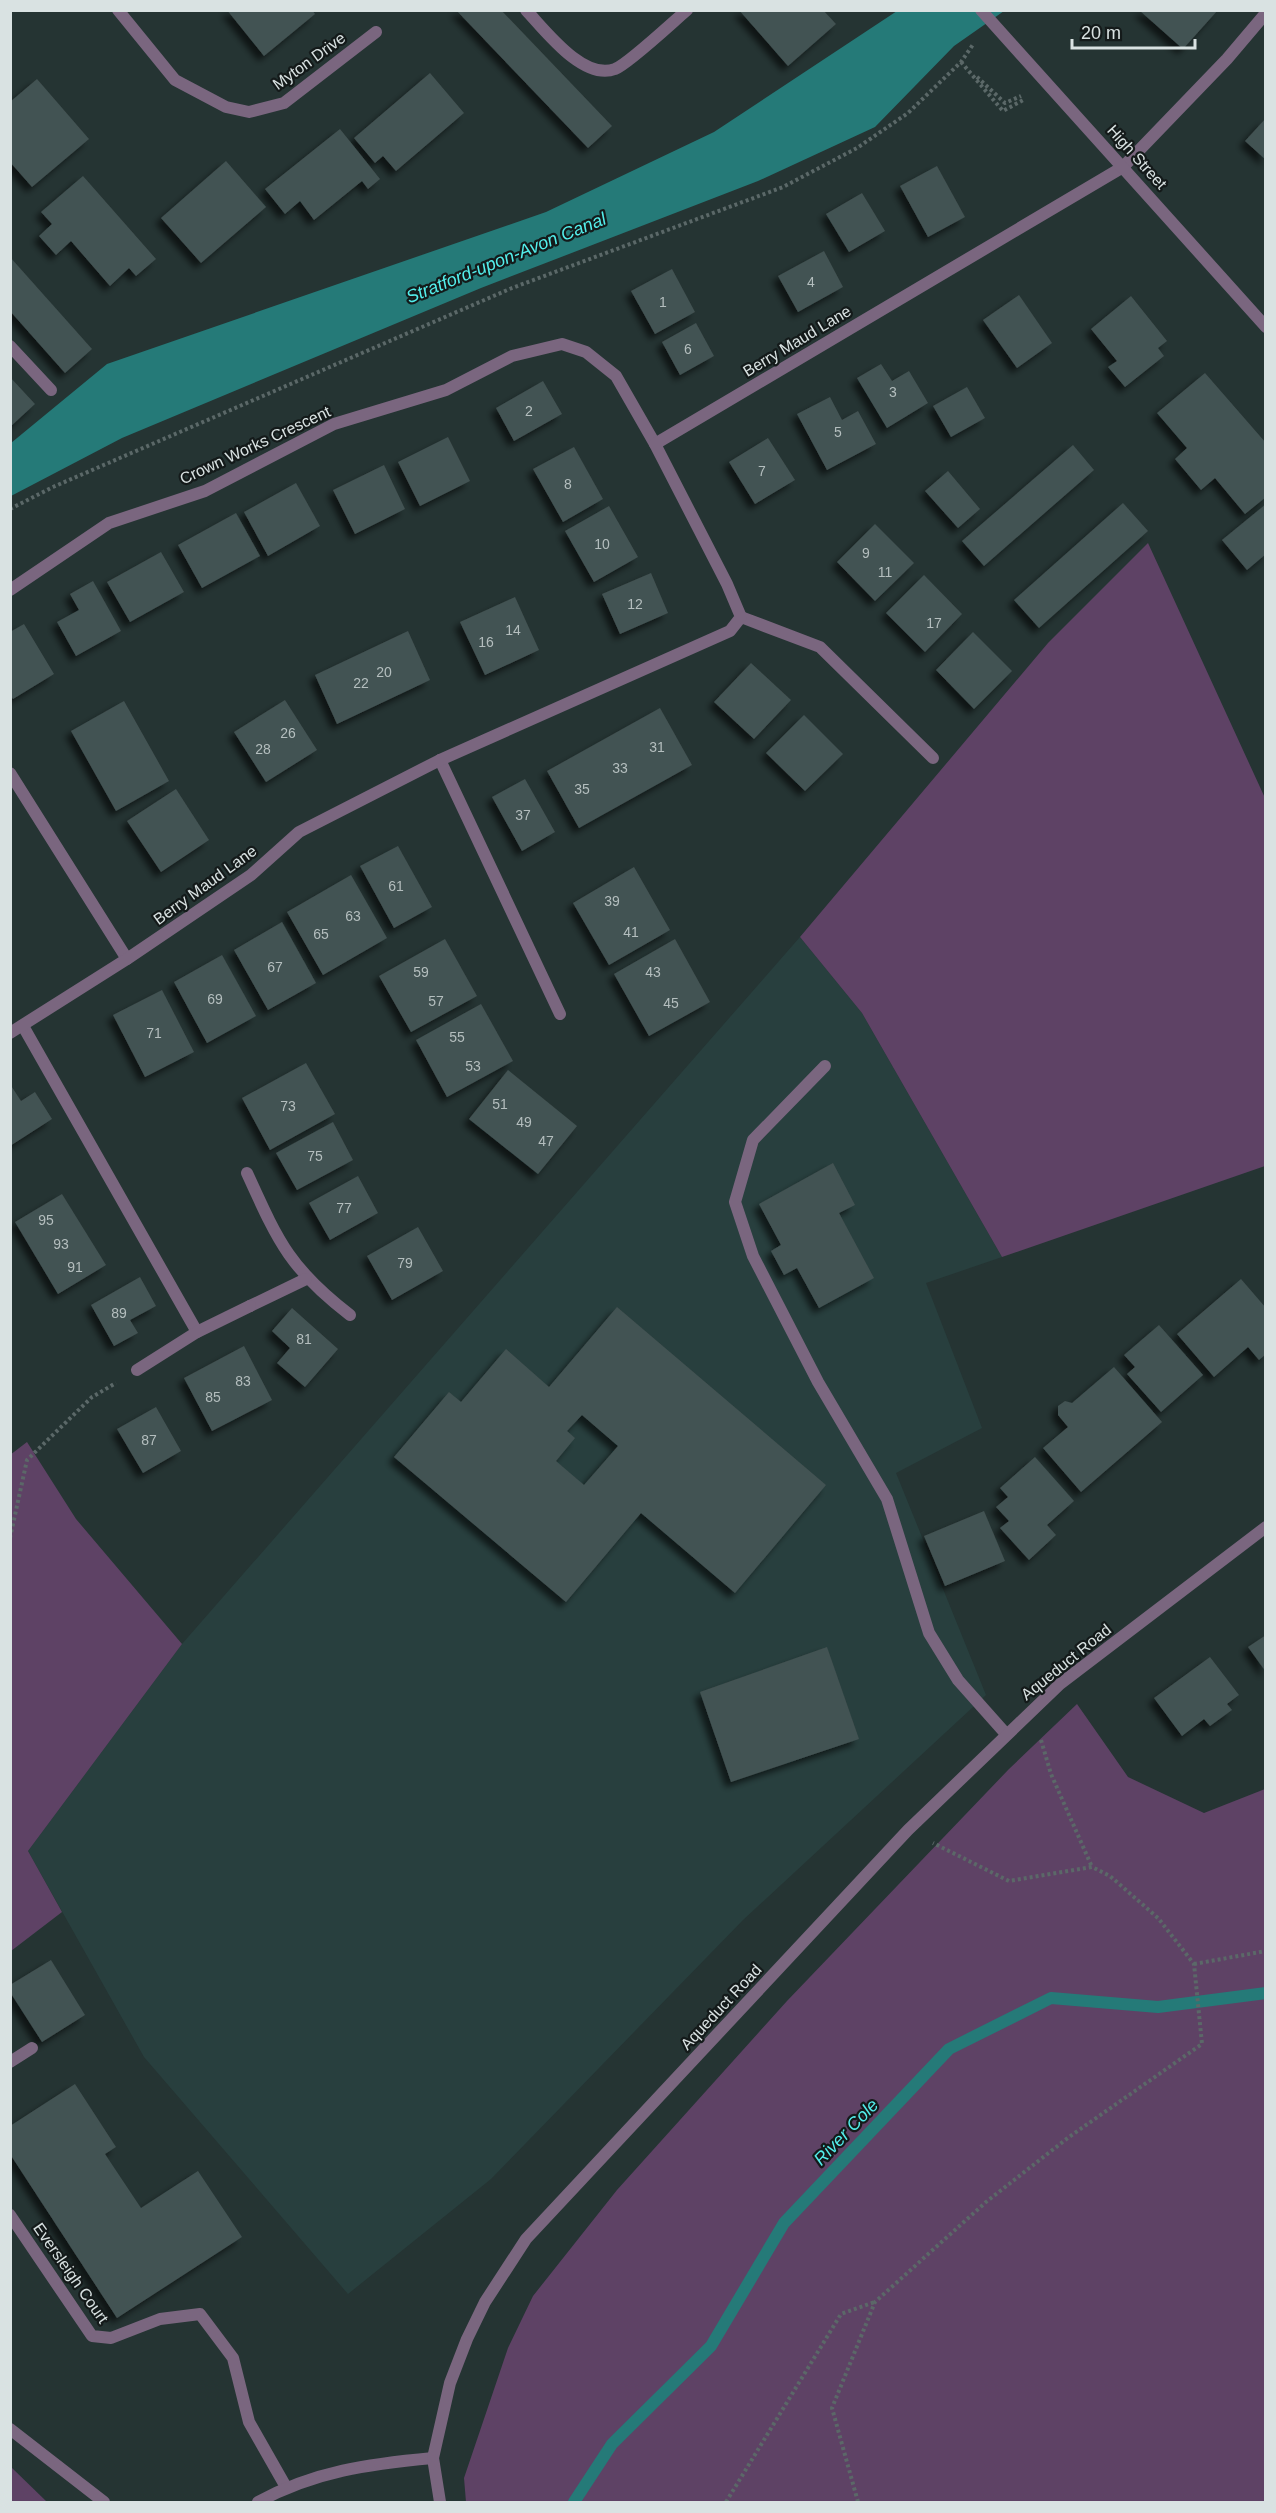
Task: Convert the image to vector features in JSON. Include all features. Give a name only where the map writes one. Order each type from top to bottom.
[{"type":"street","name":"Myton Drive","points":[[118,10],[175,81],[226,108],[249,112],[284,103],[376,32]]},
{"type":"street","points":[[526,10],[570,56],[595,71],[615,69],[687,10]]},
{"type":"street","name":"High Street","points":[[981,10],[1050,84],[1266,327]]},
{"type":"street","name":"Berry Maud Lane","points":[[655,444],[1124,167],[1227,59],[1266,13]]},
{"type":"street","name":"Crown Works Crescent","points":[[10,590],[108,523],[205,491],[334,424],[446,390],[512,356],[562,344],[586,351],[616,376],[655,444]]},
{"type":"street","points":[[10,346],[51,390]]},
{"type":"street","points":[[655,444],[727,584],[741,617],[820,647],[933,758]]},
{"type":"street","name":"Berry Maud Lane","points":[[10,1033],[128,959],[251,875],[299,832],[440,760],[730,632],[741,617]]},
{"type":"street","points":[[440,760],[560,1014]]},
{"type":"street","points":[[10,773],[128,959]]},
{"type":"street","points":[[23,1026],[197,1332]]},
{"type":"street","points":[[825,1066],[753,1140],[735,1202],[753,1256],[818,1382],[887,1499],[929,1633],[958,1680],[1006,1734]]},
{"type":"street","points":[[247,1173],[275,1236],[306,1279],[350,1316]]},
{"type":"street","points":[[137,1370],[197,1332],[306,1279]]},
{"type":"street","name":"Aqueduct Road","points":[[440,2502],[434,2458],[450,2382],[467,2339],[486,2302],[526,2239],[908,1830],[1006,1734],[1060,1684],[1266,1527]]},
{"type":"street","points":[[10,2062],[33,2048]]},
{"type":"street","name":"Eversleigh Court","points":[[10,2215],[92,2336],[111,2338],[160,2319],[200,2314],[233,2358],[249,2422],[286,2487]]},
{"type":"street","points":[[10,2429],[104,2502]]},
{"type":"street","points":[[258,2502],[286,2487],[358,2466],[434,2458]]},
{"type":"path","points":[[962,62],[1005,103],[1050,84]]},
{"type":"path","points":[[962,62],[1003,111],[1050,84]]},
{"type":"path","points":[[10,509],[53,487],[512,288],[783,187],[857,148],[908,113],[962,62]]},
{"type":"path","points":[[10,1538],[27,1460],[92,1397],[137,1370]]},
{"type":"path","points":[[1031,1710],[1051,1774],[1092,1867]]},
{"type":"path","points":[[726,2502],[841,2314],[875,2302],[995,2195],[1069,2137],[1202,2044],[1194,1964],[1158,1918],[1110,1876],[1092,1867],[1009,1881],[908,1830]]},
{"type":"path","points":[[1194,1964],[1266,1951]]},
{"type":"path","points":[[858,2502],[832,2408],[875,2302]]},
{"type":"shaded area","points":[[1148,543],[1265,798],[1265,1166],[1002,1257],[862,1013],[800,937],[1048,643]]},
{"type":"shaded area","points":[[800,937],[862,1013],[1002,1257],[926,1283],[982,1428],[896,1473],[986,1695],[743,1920],[491,2179],[348,2294],[144,2057],[28,1851],[182,1644]]},
{"type":"shaded area","points":[[27,1442],[76,1519],[182,1644],[28,1851],[62,1912],[11,1951],[10,1455]]},
{"type":"shaded area","points":[[1077,1704],[1128,1777],[1204,1813],[1265,1789],[1265,2502],[466,2502],[464,2478],[508,2348],[533,2296],[617,2190],[787,2001],[1009,1769]]},
{"type":"shaded area","points":[[11,2467],[47,2502],[11,2502]]},
{"type":"water","name":"Stratford-upon-Avon Canal","points":[[897,11],[1004,11],[954,46],[875,127],[758,181],[481,288],[122,438],[11,496],[11,443],[107,364],[546,212],[714,132]]},
{"type":"building","points":[[227,10],[312,10],[315,14],[264,56]]},
{"type":"building","points":[[456,10],[501,10],[612,126],[588,148]]},
{"type":"building","points":[[739,10],[823,10],[836,24],[788,66]]},
{"type":"building","points":[[1139,10],[1218,10],[1183,49]]},
{"type":"building","points":[[430,73],[464,113],[396,171],[383,156],[375,163],[354,138]]},
{"type":"building","points":[[37,79],[89,139],[32,187],[10,162],[10,102]]},
{"type":"building","points":[[1266,118],[1266,160],[1245,141]]},
{"type":"building","points":[[340,129],[380,179],[368,189],[362,181],[314,220],[300,201],[285,214],[265,189]]},
{"type":"building","points":[[226,161],[266,207],[201,263],[161,218]]},
{"type":"building","points":[[937,166],[965,217],[928,237],[900,186]]},
{"type":"building","points":[[83,176],[156,259],[136,276],[129,268],[110,286],[71,241],[56,255],[39,236],[52,224],[41,212]]},
{"type":"building","points":[[862,193],[885,231],[849,252],[826,214]]},
{"type":"building","points":[[824,251],[843,287],[798,312],[778,276]]},
{"type":"building","points":[[10,257],[92,349],[65,373],[10,311]]},
{"type":"building","points":[[672,269],[695,312],[655,334],[631,291]]},
{"type":"building","points":[[1019,295],[1052,343],[1017,368],[983,320]]},
{"type":"building","points":[[1131,296],[1167,341],[1158,348],[1164,356],[1125,387],[1108,367],[1117,361],[1091,329]]},
{"type":"building","points":[[696,323],[714,356],[680,375],[662,342]]},
{"type":"building","points":[[881,364],[892,381],[909,371],[928,403],[887,428],[857,378]]},
{"type":"building","points":[[1205,373],[1266,443],[1266,497],[1245,514],[1215,478],[1201,490],[1175,459],[1187,448],[1157,413]]},
{"type":"building","points":[[10,377],[35,404],[10,427]]},
{"type":"building","points":[[543,381],[562,414],[514,441],[496,408]]},
{"type":"building","points":[[967,387],[985,418],[951,437],[933,406]]},
{"type":"building","points":[[830,397],[842,420],[858,411],[876,444],[827,470],[797,414]]},
{"type":"building","points":[[448,437],[470,481],[420,506],[398,462]]},
{"type":"building","points":[[768,438],[795,480],[755,504],[729,462]]},
{"type":"building","points":[[1073,445],[1094,470],[984,566],[962,541]]},
{"type":"building","points":[[574,447],[603,499],[563,522],[533,469]]},
{"type":"building","points":[[384,465],[405,509],[355,534],[333,490]]},
{"type":"building","points":[[948,471],[980,509],[958,528],[925,491]]},
{"type":"building","points":[[296,483],[320,526],[268,556],[244,512]]},
{"type":"building","points":[[1123,503],[1148,531],[1039,628],[1014,600]]},
{"type":"building","points":[[1266,504],[1266,554],[1247,570],[1222,540]]},
{"type":"building","points":[[609,506],[638,557],[594,582],[565,531]]},
{"type":"building","points":[[236,513],[260,556],[202,588],[178,545]]},
{"type":"building","points":[[875,524],[914,563],[875,601],[837,562]]},
{"type":"building","points":[[161,552],[184,592],[130,622],[107,582]]},
{"type":"building","points":[[651,573],[668,613],[620,634],[602,594]]},
{"type":"building","points":[[924,575],[962,614],[925,652],[886,613]]},
{"type":"building","points":[[93,581],[121,631],[76,656],[57,622],[79,610],[70,594]]},
{"type":"building","points":[[515,597],[539,650],[485,675],[460,622]]},
{"type":"building","points":[[24,624],[54,674],[13,699],[10,695],[10,632]]},
{"type":"building","points":[[408,631],[430,680],[337,724],[315,675]]},
{"type":"building","points":[[973,632],[1012,671],[974,709],[936,670]]},
{"type":"building","points":[[751,663],[791,700],[754,739],[714,702]]},
{"type":"building","points":[[285,700],[317,750],[266,782],[234,732]]},
{"type":"building","points":[[124,701],[169,781],[116,811],[71,731]]},
{"type":"building","points":[[660,708],[692,765],[579,828],[547,771]]},
{"type":"building","points":[[804,715],[843,754],[805,791],[766,753]]},
{"type":"building","points":[[525,779],[555,832],[522,851],[492,797]]},
{"type":"building","points":[[176,789],[209,840],[161,872],[127,821]]},
{"type":"building","points":[[398,846],[432,907],[394,928],[360,866]]},
{"type":"building","points":[[634,867],[670,930],[609,965],[573,903]]},
{"type":"building","points":[[351,875],[387,938],[323,975],[287,912]]},
{"type":"building","points":[[282,922],[316,983],[268,1010],[234,950]]},
{"type":"building","points":[[445,939],[477,996],[411,1032],[379,976]]},
{"type":"building","points":[[675,939],[710,1002],[649,1036],[614,974]]},
{"type":"building","points":[[222,955],[256,1016],[207,1043],[174,982]]},
{"type":"building","points":[[162,990],[194,1052],[145,1077],[113,1015]]},
{"type":"building","points":[[481,1004],[513,1061],[447,1097],[416,1040]]},
{"type":"building","points":[[306,1063],[335,1114],[270,1150],[242,1098]]},
{"type":"building","points":[[508,1070],[577,1126],[538,1174],[469,1119]]},
{"type":"building","points":[[10,1084],[21,1101],[35,1092],[52,1119],[10,1146]]},
{"type":"building","points":[[333,1122],[353,1160],[297,1190],[276,1153]]},
{"type":"building","points":[[833,1163],[855,1205],[839,1213],[874,1278],[819,1308],[797,1268],[784,1275],[771,1251],[781,1245],[759,1204]]},
{"type":"building","points":[[358,1176],[378,1213],[330,1240],[309,1203]]},
{"type":"building","points":[[62,1194],[106,1265],[58,1294],[15,1222]]},
{"type":"building","points":[[418,1227],[443,1271],[392,1300],[367,1256]]},
{"type":"building","points":[[140,1277],[156,1306],[130,1320],[138,1333],[114,1346],[91,1305]]},
{"type":"building","points":[[1241,1279],[1266,1308],[1266,1354],[1259,1360],[1248,1347],[1214,1377],[1177,1334]]},
{"type":"building","points":[[617,1307],[826,1485],[735,1593],[641,1513],[566,1602],[394,1457],[449,1392],[461,1402],[506,1349],[549,1387]],"holes":[[[582,1415],[618,1446],[584,1485],[556,1461],[575,1438],[567,1431]]]},
{"type":"building","points":[[292,1308],[338,1349],[305,1387],[277,1363],[290,1348],[272,1331]]},
{"type":"building","points":[[1159,1325],[1203,1375],[1161,1412],[1127,1374],[1135,1367],[1124,1355]]},
{"type":"building","points":[[244,1346],[272,1400],[212,1431],[184,1378]]},
{"type":"building","points":[[1114,1367],[1162,1422],[1081,1492],[1043,1448],[1068,1427],[1058,1415],[1058,1406],[1065,1401],[1072,1403]]},
{"type":"building","points":[[156,1407],[181,1451],[143,1473],[117,1429]]},
{"type":"building","points":[[1035,1457],[1074,1501],[1047,1525],[1056,1535],[1029,1560],[1000,1528],[1009,1521],[996,1507],[1008,1497],[1000,1488]]},
{"type":"building","points":[[984,1511],[1005,1561],[945,1586],[924,1536]]},
{"type":"building","points":[[1266,1635],[1266,1672],[1248,1647]]},
{"type":"building","points":[[827,1647],[859,1739],[731,1782],[700,1692]]},
{"type":"building","points":[[1210,1657],[1239,1695],[1227,1704],[1232,1710],[1210,1726],[1204,1719],[1182,1736],[1154,1698]]},
{"type":"building","points":[[51,1960],[85,2015],[42,2042],[10,1992],[10,1985]]},
{"type":"building","points":[[75,2084],[116,2147],[105,2154],[141,2208],[198,2171],[242,2237],[117,2318],[10,2154],[10,2126]]},
{"type":"waterway","name":"River Cole","points":[[574,2502],[612,2444],[711,2346],[784,2223],[949,2049],[1051,1998],[1158,2007],[1266,1993]]}]
